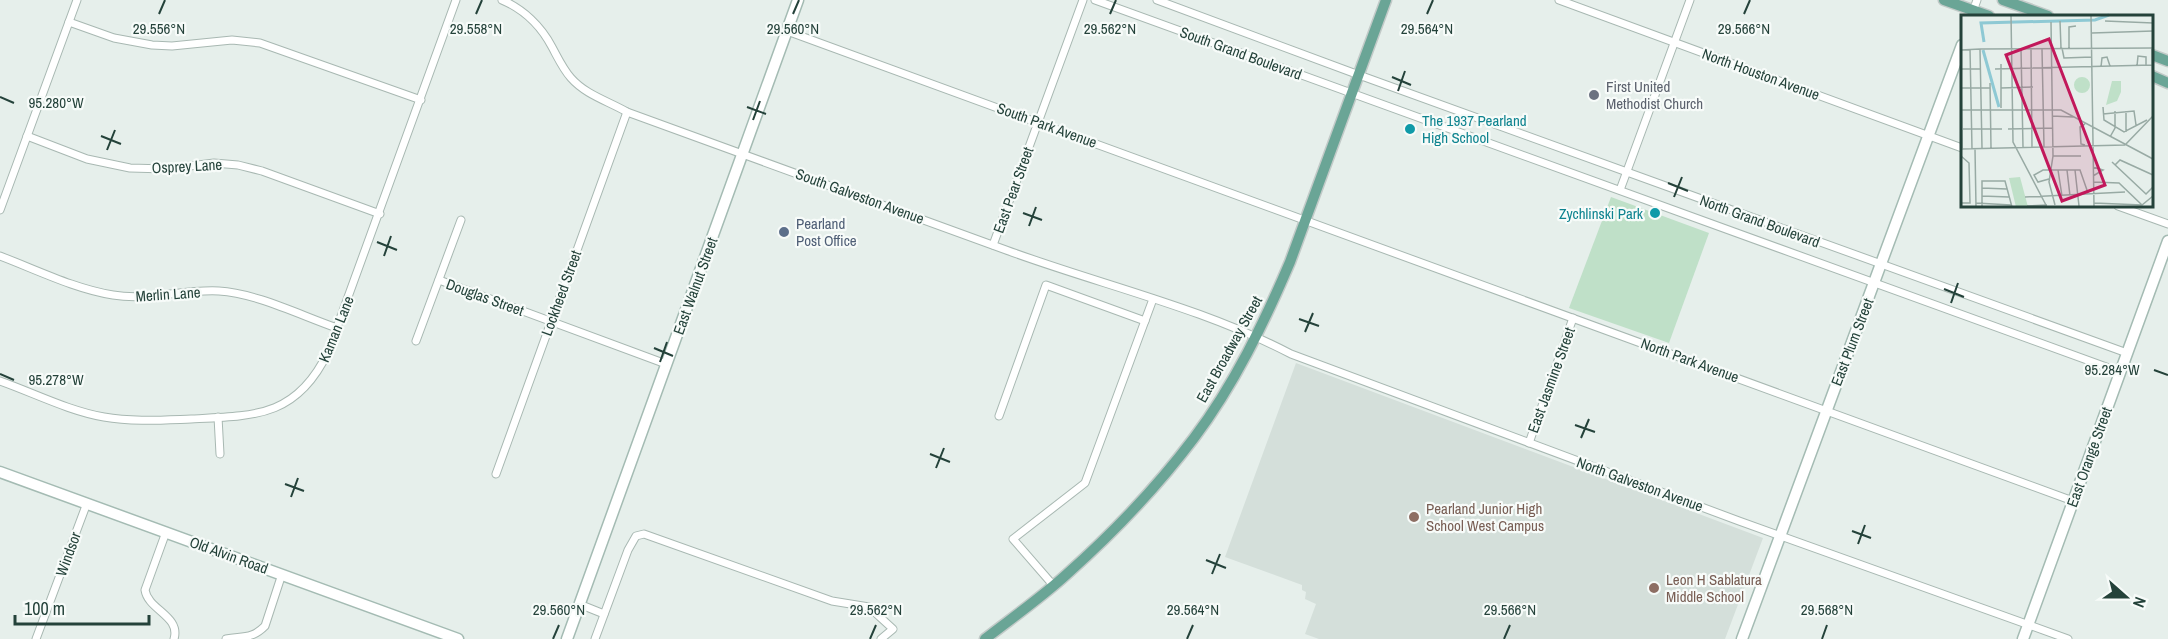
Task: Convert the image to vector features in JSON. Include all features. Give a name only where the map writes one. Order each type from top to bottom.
[{"type":"main road","name":"East Broadway Street","points":[[985,639],[1053,585],[1120,521],[1194,438],[1224,393],[1256,336],[1283,279],[1386,0]]},
{"type":"main road","points":[[1944,0],[1974,9]]},
{"type":"main road","points":[[2003,0],[2045,15]]},
{"type":"main road","points":[[2153,56],[2168,61]]},
{"type":"main road","points":[[2153,77],[2168,83]]},
{"type":"street","points":[[0,210],[77,0]]},
{"type":"street","name":"Kaman Lane","points":[[0,381],[82,411],[105,417],[139,420],[256,414],[268,411],[291,399],[316,374],[328,352],[456,0]]},
{"type":"street","name":"South Galveston Avenue","points":[[502,0],[517,8],[536,24],[573,80],[594,96],[627,112],[993,245],[1256,336]]},
{"type":"street","name":"East Walnut Street","points":[[567,639],[798,0]]},
{"type":"street","name":"East Pear Street","points":[[993,245],[1083,0]]},
{"type":"street","name":"South Grand Boulevard","points":[[1095,0],[1352,93]]},
{"type":"street","name":"South Grand Boulevard","points":[[1157,0],[1359,75]]},
{"type":"street","name":"North Houston Avenue","points":[[1560,0],[1961,148]]},
{"type":"street","points":[[1620,190],[1690,0]]},
{"type":"street","points":[[69,22],[114,38],[152,45],[172,46],[232,40],[260,43],[421,99]]},
{"type":"street","name":"South Park Avenue","points":[[788,30],[1306,220]]},
{"type":"street","name":"East Plum Street","points":[[1742,639],[1961,48]]},
{"type":"street","name":"North Grand Boulevard","points":[[1359,75],[2127,354]]},
{"type":"street","name":"North Grand Boulevard","points":[[1352,93],[2120,372]]},
{"type":"street","name":"Lockheed Street","points":[[496,474],[627,112]]},
{"type":"street","name":"Osprey Lane","points":[[27,136],[87,159],[114,166],[149,169],[214,163],[238,165],[262,171],[380,214]]},
{"type":"street","points":[[2121,207],[2168,224]]},
{"type":"street","points":[[416,341],[461,220]]},
{"type":"street","name":"North Park Avenue","points":[[1306,220],[2073,501]]},
{"type":"street","name":"East Orange Street","points":[[2023,639],[2168,241]]},
{"type":"street","name":"Merlin Lane","points":[[0,256],[104,293],[145,298],[205,291],[229,292],[337,328]]},
{"type":"street","name":"Douglas Street","points":[[439,280],[666,364]]},
{"type":"street","points":[[999,416],[1046,285],[1145,321]]},
{"type":"street","points":[[1053,585],[1013,539],[1086,483],[1154,299]]},
{"type":"street","name":"East Jasmine Street","points":[[1529,443],[1573,318]]},
{"type":"street","name":"North Galveston Avenue","points":[[1256,336],[1291,354],[1529,443],[2067,639]]},
{"type":"street","points":[[218,417],[220,454]]},
{"type":"street","name":"Old Alvin Road","points":[[0,472],[458,639]]},
{"type":"street","name":"Windsor","points":[[36,639],[87,503]]},
{"type":"street","points":[[166,532],[145,590],[149,599],[172,621],[176,631],[174,639]]},
{"type":"street","points":[[595,639],[628,550],[636,536],[644,534],[832,601],[869,607],[893,629],[881,639]]},
{"type":"street","points":[[226,639],[248,639],[261,631],[265,626],[282,574]]},
{"type":"street","points":[[579,604],[604,614]]},
{"type":"shaded area","name":"Pearland Junior High School West Campus","points":[[1296,363],[1763,538],[1725,639],[1319,639],[1305,634],[1316,604],[1305,599],[1306,592],[1302,590],[1302,585],[1225,557]]},
{"type":"green space","points":[[1611,197],[1709,233],[1669,343],[1569,308]]},
{"type":"place","name":"First United Methodist Church","points":[[1594,95]]},
{"type":"place","name":"The 1937 Pearland High School","points":[[1410,129]]},
{"type":"place","name":"Zychlinski Park","points":[[1655,213]]},
{"type":"place","name":"Pearland Post Office","points":[[784,232]]},
{"type":"place","name":"Pearland Junior High School West Campus","points":[[1414,517]]},
{"type":"place","name":"Leon H Sablatura Middle School","points":[[1654,588]]}]
